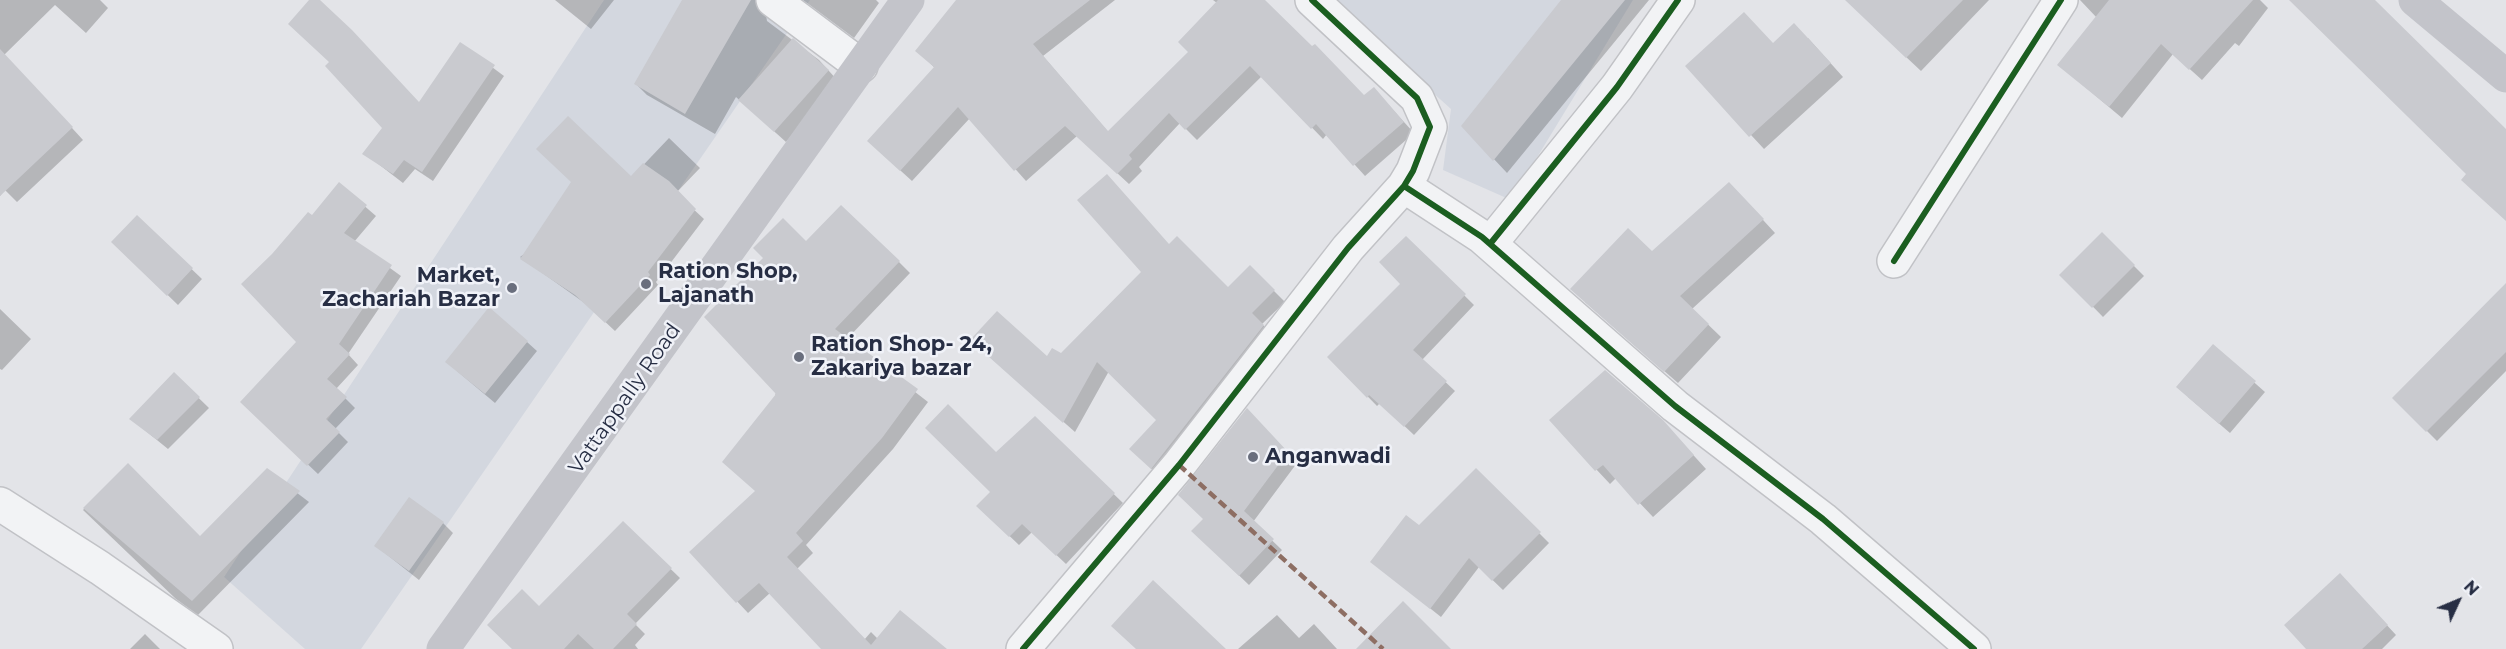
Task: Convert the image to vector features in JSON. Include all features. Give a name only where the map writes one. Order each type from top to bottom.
[{"type":"main road","name":"Vattappally Road","points":[[443,649],[908,0]]},
{"type":"main road","points":[[2415,0],[2506,75]]},
{"type":"street","points":[[773,0],[861,66]]},
{"type":"street","points":[[1023,649],[1179,465],[1348,248],[1404,186],[1413,171],[1430,127],[1417,98],[1312,0]]},
{"type":"street","points":[[1491,244],[1617,87],[1678,0]]},
{"type":"street","points":[[1894,261],[2061,0]]},
{"type":"street","points":[[1404,186],[1491,244],[1675,406],[1823,519],[1974,649]]},
{"type":"street","points":[[0,504],[100,568],[216,649]]},
{"type":"shaded area","name":"Market, Zachariah Bazar","points":[[604,0],[810,0],[361,649],[305,649],[224,577]]},
{"type":"shaded area","points":[[1330,0],[1633,0],[1511,200],[1443,170],[1451,109]]},
{"type":"building","points":[[309,0],[320,0],[352,30],[419,102],[460,42],[495,65],[422,172],[404,160],[393,174],[362,154],[382,128],[325,66],[329,62],[288,24]]},
{"type":"building","points":[[682,0],[751,0],[685,114],[634,84]]},
{"type":"building","points":[[956,0],[1090,0],[1033,44],[1108,131],[1188,52],[1178,42],[1218,0],[1265,0],[1312,46],[1315,44],[1364,95],[1374,87],[1404,122],[1353,166],[1316,124],[1311,129],[1250,66],[1185,130],[1169,113],[1129,155],[1132,159],[1117,174],[1065,126],[1014,171],[958,107],[900,171],[867,141],[934,67],[915,51]]},
{"type":"building","points":[[1561,0],[1625,0],[1493,161],[1461,126]]},
{"type":"building","points":[[1845,0],[1963,0],[1906,58]]},
{"type":"building","points":[[2109,0],[2253,0],[2189,70],[2161,44],[2109,107],[2057,65]]},
{"type":"building","points":[[2289,0],[2375,0],[2506,129],[2506,221],[2461,180],[2466,174]]},
{"type":"building","points":[[1744,12],[1773,43],[1794,23],[1831,63],[1749,137],[1685,66]]},
{"type":"building","points":[[793,38],[829,70],[774,132],[738,100]]},
{"type":"building","points":[[0,49],[73,127],[0,196]]},
{"type":"building","points":[[568,116],[631,176],[643,163],[669,181],[696,209],[648,272],[650,275],[605,323],[575,295],[520,259],[571,182],[536,149]]},
{"type":"building","points":[[1107,174],[1169,244],[1177,236],[1228,287],[1250,265],[1275,290],[1252,313],[1264,325],[1151,469],[1129,449],[1156,420],[1097,362],[1063,423],[970,340],[997,311],[1047,356],[1052,348],[1061,353],[1141,272],[1077,200]]},
{"type":"building","points":[[339,182],[367,205],[344,233],[392,265],[339,344],[350,354],[327,379],[347,397],[326,419],[340,432],[307,466],[240,402],[296,342],[241,284],[272,254],[308,212],[312,215]]},
{"type":"building","points":[[1729,182],[1764,219],[1680,296],[1709,324],[1664,372],[1570,289],[1628,228],[1652,251]]},
{"type":"building","points":[[841,205],[900,261],[835,329],[918,389],[882,438],[796,533],[803,541],[787,557],[871,645],[900,610],[947,649],[821,649],[759,583],[736,603],[689,552],[755,491],[722,462],[776,394],[704,317],[763,258],[753,248],[783,218],[806,241]]},
{"type":"building","points":[[137,215],[193,268],[167,296],[111,242]]},
{"type":"building","points":[[2102,232],[2135,265],[2092,308],[2059,275]]},
{"type":"building","points":[[1406,236],[1466,294],[1413,350],[1447,381],[1404,427],[1369,395],[1367,398],[1327,357],[1400,284],[1379,262]]},
{"type":"building","points":[[2506,283],[2506,352],[2426,432],[2392,398]]},
{"type":"building","points":[[489,307],[528,341],[485,394],[445,362]]},
{"type":"building","points":[[2213,344],[2256,381],[2219,424],[2176,387]]},
{"type":"building","points":[[1605,370],[1663,420],[1694,455],[1638,505],[1603,465],[1595,471],[1549,420]]},
{"type":"building","points":[[174,372],[200,397],[157,440],[129,419]]},
{"type":"building","points":[[948,404],[996,452],[1035,416],[1115,493],[1056,556],[1022,524],[1009,537],[976,506],[990,492],[925,428]]},
{"type":"building","points":[[1247,408],[1288,452],[1244,511],[1274,539],[1239,576],[1191,531],[1203,519],[1178,495]]},
{"type":"building","points":[[128,463],[200,536],[267,468],[300,491],[192,601],[83,508]]},
{"type":"building","points":[[1476,468],[1541,532],[1492,581],[1469,558],[1430,609],[1370,562],[1406,515],[1419,525]]},
{"type":"building","points":[[409,497],[444,522],[409,571],[374,546]]},
{"type":"building","points":[[623,521],[672,568],[627,614],[637,624],[613,649],[594,649],[578,634],[564,649],[512,649],[487,625],[522,589],[539,606]]},
{"type":"building","points":[[2340,573],[2388,625],[2362,649],[2306,649],[2284,625]]},
{"type":"building","points":[[1153,580],[1226,649],[1136,649],[1111,626]]},
{"type":"building","points":[[1403,601],[1451,649],[1356,649]]},
{"type":"marked path","points":[[1179,465],[1383,649]]},
{"type":"cycle path","points":[[1312,0],[1417,98],[1430,127],[1413,171],[1404,186],[1482,237],[1675,406],[1823,519],[1974,649]]},
{"type":"cycle path","points":[[1490,244],[1617,87],[1678,0]]},
{"type":"cycle path","points":[[1894,261],[2061,0]]},
{"type":"cycle path","points":[[1023,649],[1179,465],[1348,248],[1404,186]]},
{"type":"place","name":"Ration Shop, Lajanath","points":[[646,284]]},
{"type":"place","name":"Market, Zachariah Bazar","points":[[512,288]]},
{"type":"place","name":"Ration Shop- 24, Zakariya bazar","points":[[799,357]]},
{"type":"place","name":"Anganwadi","points":[[1253,457]]}]
